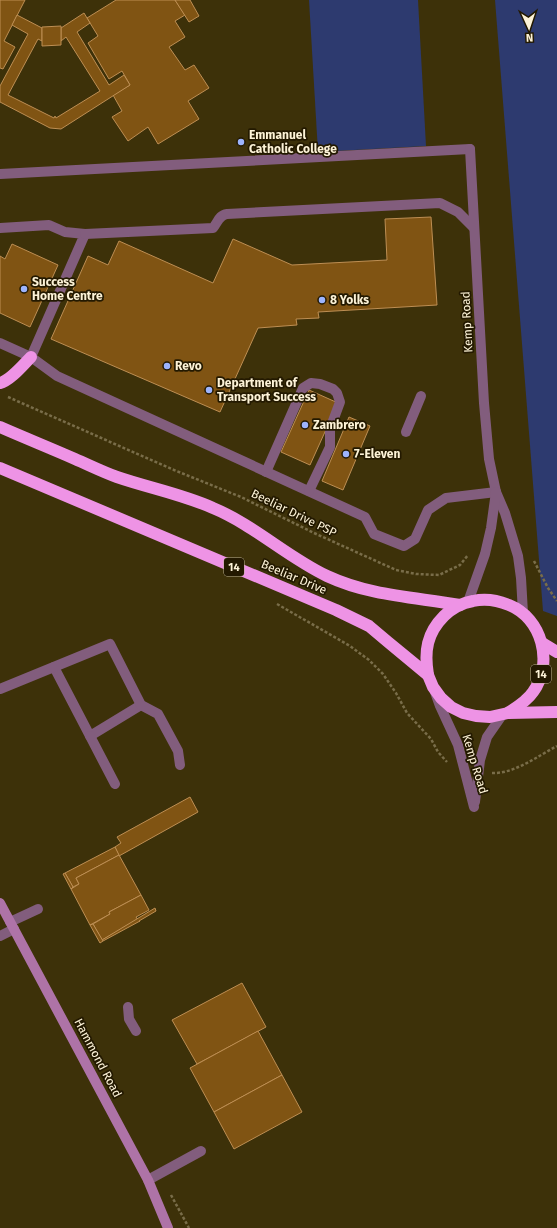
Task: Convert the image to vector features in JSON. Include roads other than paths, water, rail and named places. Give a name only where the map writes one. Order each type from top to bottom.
[{"type":"highway","points":[[0,383],[4,382],[10,377],[31,357]]},
{"type":"highway","name":"Beeliar Drive","points":[[0,427],[116,476],[212,507],[234,518],[327,576],[350,585],[380,594],[464,603]]},
{"type":"highway","name":"Beeliar Drive","points":[[0,468],[336,610],[368,626],[430,677],[433,687],[441,698],[463,713],[490,717],[505,713],[557,712]]},
{"type":"highway","name":"14","points":[[430,677],[426,661],[427,647],[431,634],[438,622],[448,612],[464,603],[479,599],[491,599],[513,606],[531,621],[538,632],[542,643],[544,662],[540,680],[534,691],[525,701],[505,713]]},
{"type":"highway","name":"14","points":[[542,643],[557,652]]},
{"type":"main road","name":"Hammond Road","points":[[0,903],[148,1180],[168,1228]]},
{"type":"street","name":"Kemp Road","points":[[0,174],[470,149],[484,403],[489,459],[496,492],[505,513],[518,556],[523,613]]},
{"type":"street","points":[[0,228],[49,225],[65,232],[85,234],[213,228],[223,214],[440,202],[458,212],[474,228]]},
{"type":"street","points":[[31,357],[85,234]]},
{"type":"street","points":[[0,343],[31,357],[57,376],[365,517],[374,534],[404,546],[415,539],[428,510],[446,498],[496,492]]},
{"type":"street","points":[[266,472],[303,388],[311,384],[320,384],[337,393],[340,402],[330,429],[330,447],[309,491]]},
{"type":"street","points":[[406,432],[421,396]]},
{"type":"street","name":"Kemp Road","points":[[464,603],[485,554],[491,528],[496,492]]},
{"type":"street","points":[[0,690],[110,644],[141,705],[158,714],[178,751],[180,765]]},
{"type":"street","points":[[54,667],[115,784]]},
{"type":"street","name":"Kemp Road","points":[[430,677],[440,706],[458,745],[474,807],[480,760],[487,736],[505,713]]},
{"type":"street","points":[[90,736],[141,705]]},
{"type":"street","points":[[0,936],[12,925],[38,909]]},
{"type":"street","points":[[128,1007],[129,1019],[136,1031]]},
{"type":"street","points":[[148,1180],[201,1151]]},
{"type":"place","name":"Emmanuel Catholic College","points":[[241,142]]},
{"type":"place","name":"Success Home Centre","points":[[24,289]]},
{"type":"place","name":"8 Yolks","points":[[322,300]]},
{"type":"place","name":"Revo","points":[[167,366]]},
{"type":"place","name":"Department of Transport Success","points":[[209,390]]},
{"type":"place","name":"Zambrero","points":[[305,425]]},
{"type":"place","name":"7-Eleven","points":[[346,454]]}]
